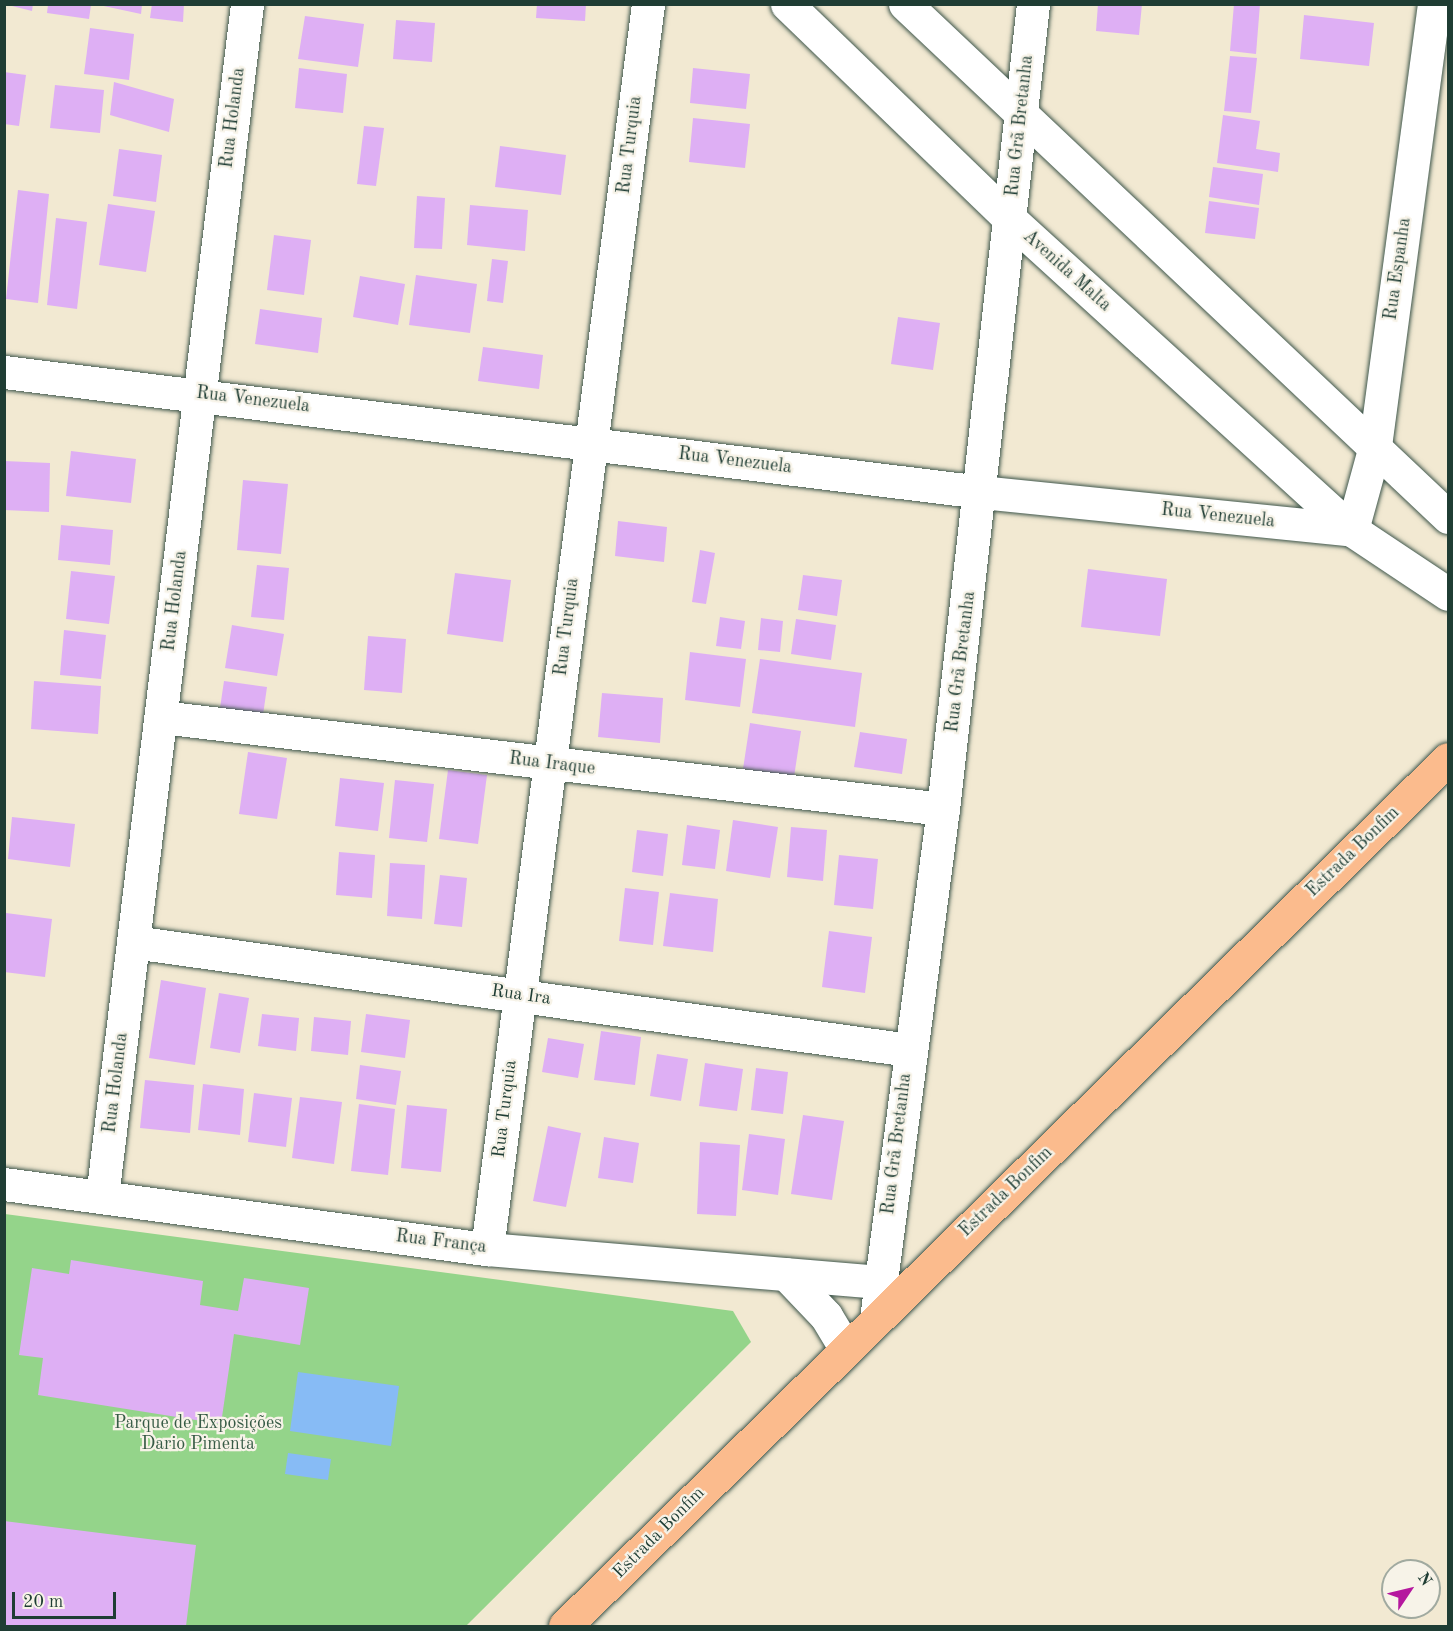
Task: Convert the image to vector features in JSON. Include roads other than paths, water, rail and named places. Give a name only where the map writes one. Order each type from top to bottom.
[{"type":"main road","name":"Estrada Bonfim","points":[[565,1626],[845,1348],[1449,759]]},
{"type":"street","name":"Rua Holanda","points":[[102,1197],[247,4]]},
{"type":"street","name":"Rua Turquia","points":[[487,1249],[648,4]]},
{"type":"street","name":"Avenida Malta","points":[[787,4],[1011,220],[1352,530]]},
{"type":"street","points":[[905,4],[1449,517]]},
{"type":"street","name":"Rua Grã Bretanha","points":[[876,1319],[909,1050],[944,809],[1011,220],[1018,112],[1033,4]]},
{"type":"street","name":"Rua Espanha","points":[[1352,530],[1375,446],[1434,4]]},
{"type":"street","name":"Rua Venezuela","points":[[4,372],[200,393],[981,492],[1352,530],[1449,594]]},
{"type":"street","name":"Rua Iraque","points":[[161,717],[944,809]]},
{"type":"street","name":"Rua Ira","points":[[134,942],[909,1050]]},
{"type":"street","name":"Rua França","points":[[4,1184],[487,1249],[880,1282]]},
{"type":"street","points":[[786,1274],[821,1309],[845,1348]]},
{"type":"water","points":[[298,1372],[399,1386],[391,1446],[290,1431]]},
{"type":"water","points":[[288,1453],[331,1459],[328,1480],[285,1474]]},
{"type":"park label","name":"Parque de Exposições Dario Pimenta","points":[[198,1434]]}]
